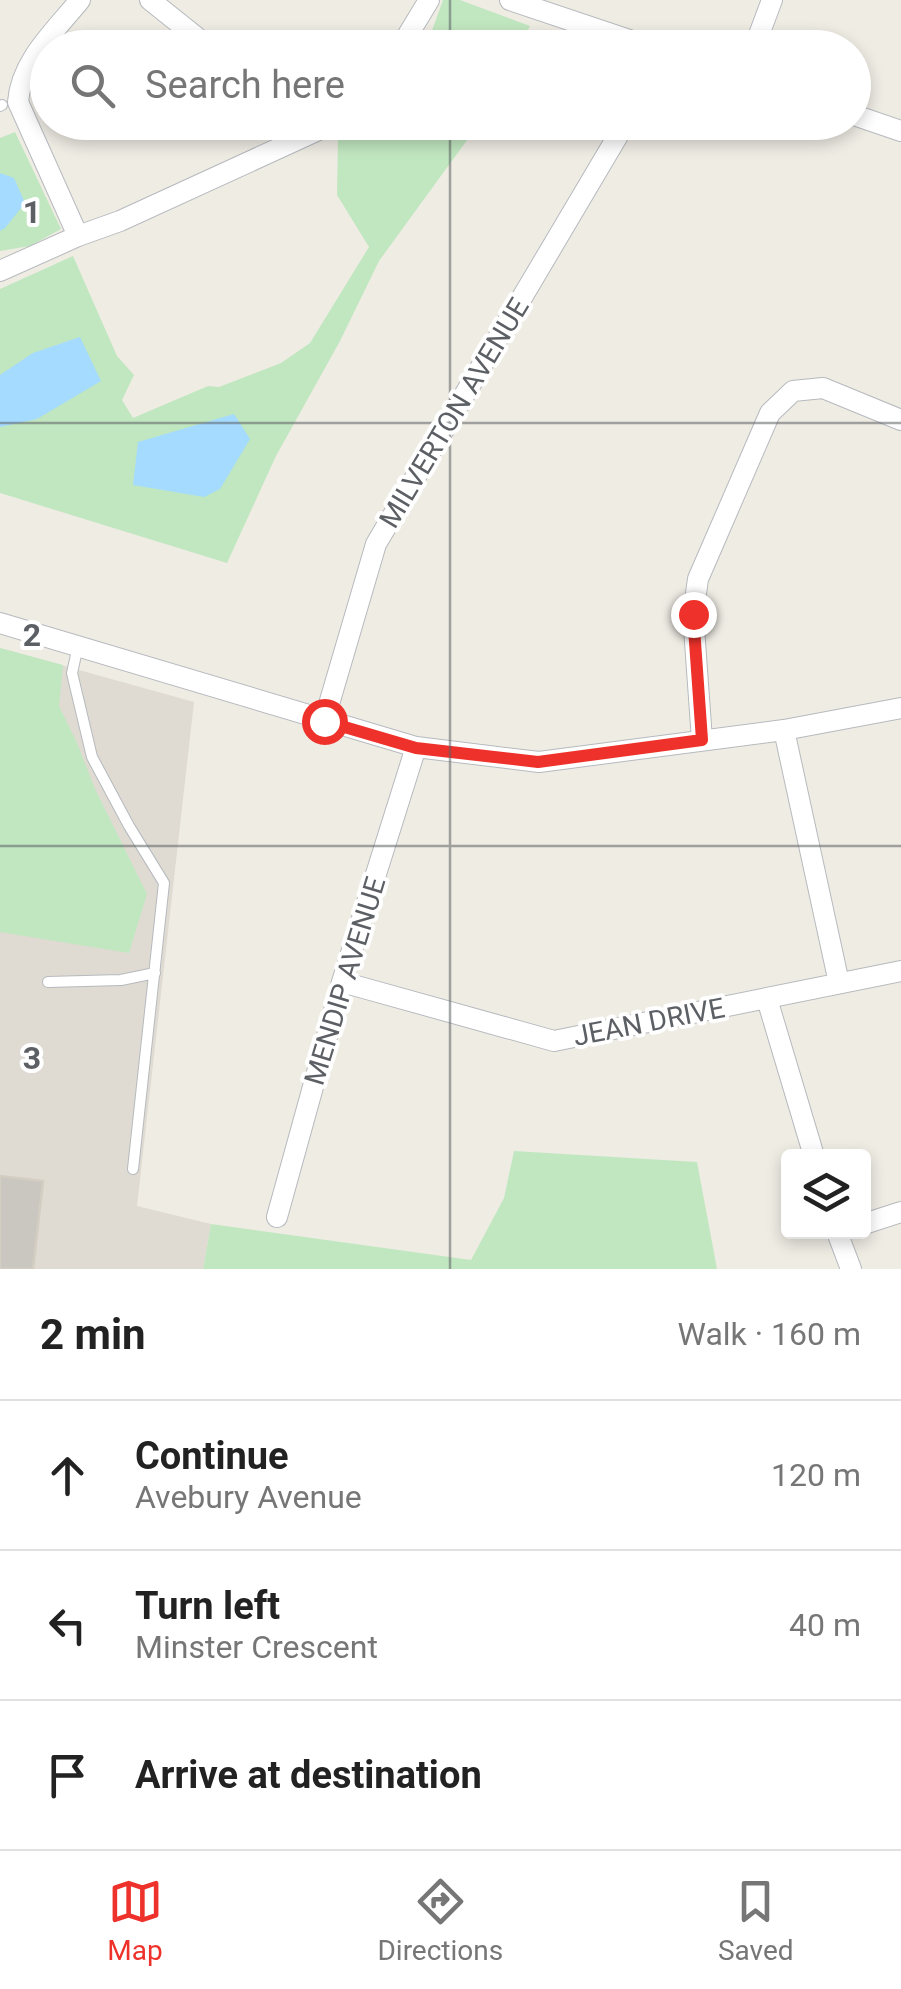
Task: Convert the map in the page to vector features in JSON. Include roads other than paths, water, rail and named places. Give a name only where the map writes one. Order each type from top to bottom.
[{"type":"street","points":[[56,30],[80,0]]},
{"type":"street","points":[[150,0],[188,30]]},
{"type":"street","points":[[411,30],[429,0]]},
{"type":"street","points":[[510,0],[599,30]]},
{"type":"street","points":[[761,30],[772,0]]},
{"type":"street","points":[[30,64],[5,104],[78,236]]},
{"type":"street","points":[[871,121],[901,131]]},
{"type":"street","points":[[0,271],[138,213],[279,140]]},
{"type":"street","name":"MILVERTON AVENUE","points":[[324,721],[376,544],[615,140]]},
{"type":"street","points":[[702,740],[693,614],[698,579],[770,413],[793,392],[823,388],[901,420]]},
{"type":"street","points":[[0,623],[416,748],[538,762],[784,730],[901,708]]},
{"type":"street","points":[[784,730],[839,983]]},
{"type":"street","name":"MENDIP AVENUE","points":[[276,1216],[342,982],[416,748]]},
{"type":"street","name":"JEAN DRIVE","points":[[342,982],[554,1041],[901,971]]},
{"type":"street","points":[[767,999],[812,1149]]},
{"type":"street","points":[[871,1222],[901,1212]]},
{"type":"street","points":[[841,1239],[851,1269]]},
{"type":"lane","points":[[78,646],[72,673],[92,756],[164,883],[134,1169]]},
{"type":"lane","points":[[48,982],[121,980],[155,973]]},
{"type":"water","points":[[0,173],[14,178],[25,203],[0,231]]},
{"type":"water","points":[[80,337],[101,381],[37,419],[0,427],[0,375],[33,353]]},
{"type":"water","points":[[234,414],[250,439],[220,489],[204,497],[133,485],[138,442]]}]
